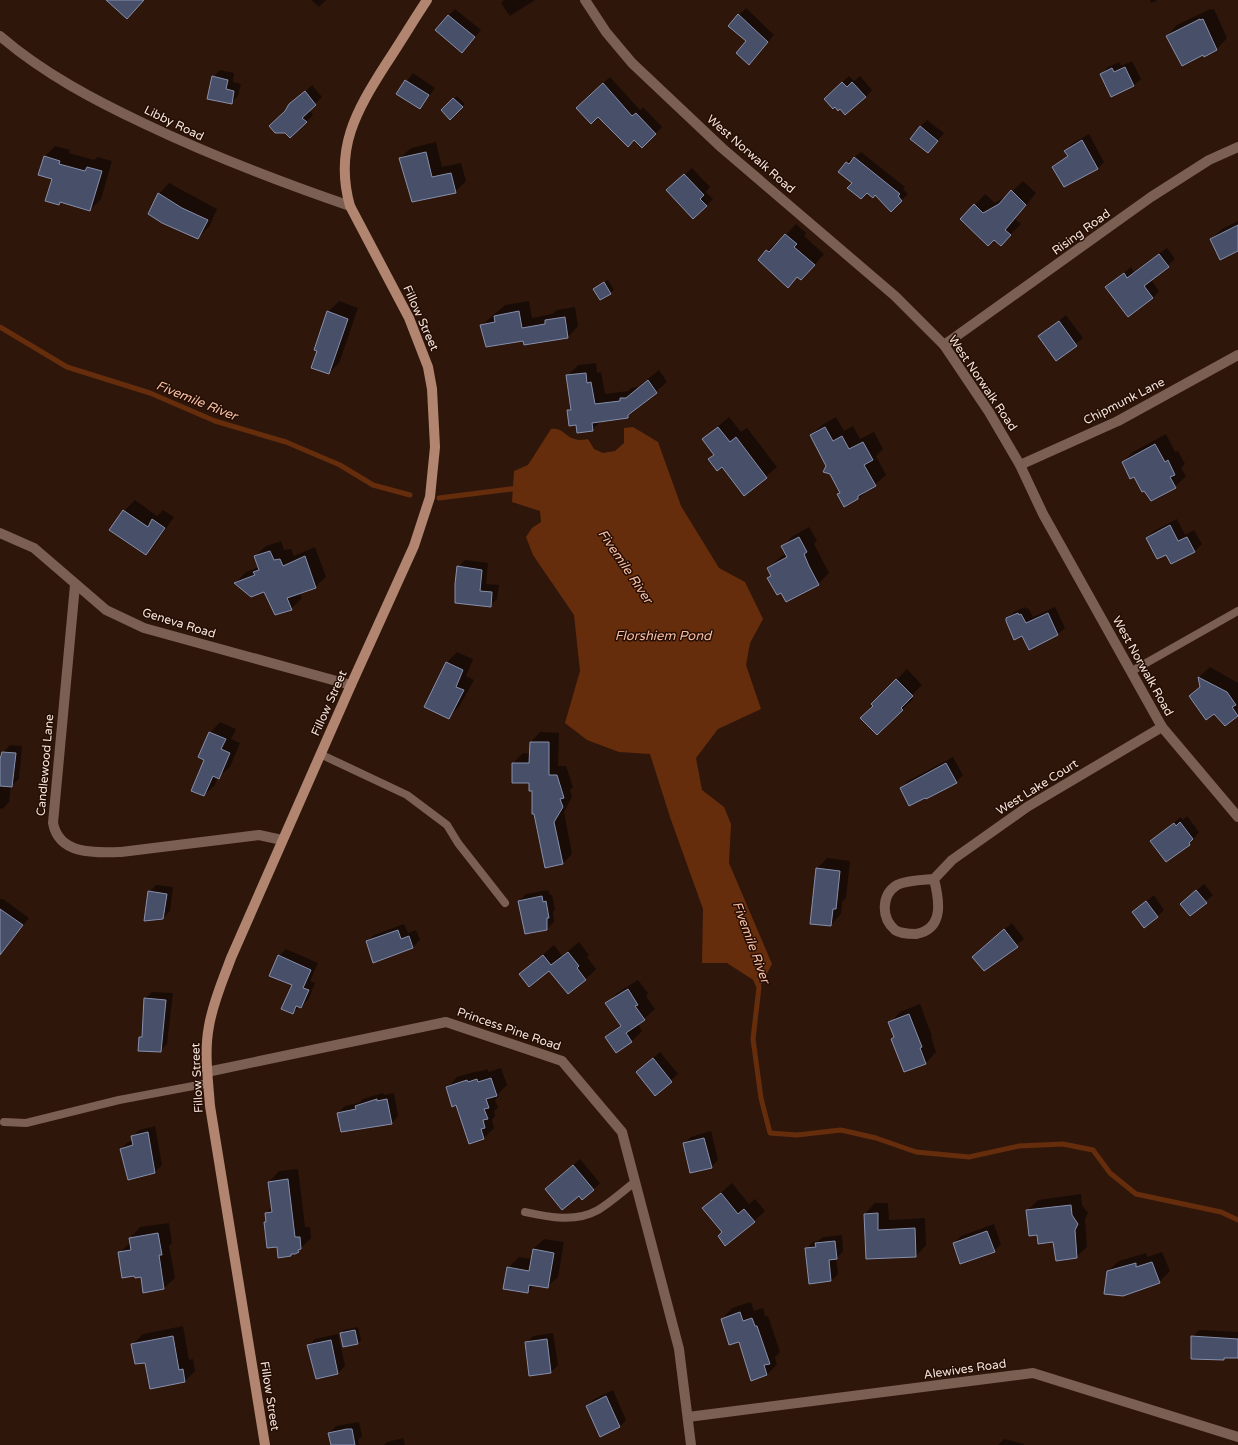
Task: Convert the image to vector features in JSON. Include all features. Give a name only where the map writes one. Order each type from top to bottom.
[{"type":"main road","name":"Fillow Street","points":[[265,1445],[218,1160],[207,1072],[209,1025],[215,1000],[231,958],[320,754],[414,546],[430,497],[435,448],[432,389],[420,345],[409,318],[350,206],[347,194],[345,164],[348,138],[355,116],[367,93],[427,0]]},
{"type":"street","name":"West Norwalk Road","points":[[585,0],[606,32],[632,63],[722,148],[895,296],[944,345],[989,412],[1020,465],[1043,514],[1132,670],[1162,727],[1238,817]]},
{"type":"street","name":"Libby Road","points":[[0,36],[20,53],[96,100],[204,152],[350,206]]},
{"type":"street","name":"Rising Road","points":[[944,345],[1151,197],[1209,160],[1238,147]]},
{"type":"street","name":"Chipmunk Lane","points":[[1020,465],[1118,421],[1238,355]]},
{"type":"street","name":"Geneva Road","points":[[0,533],[34,548],[75,585],[106,610],[144,628],[351,685]]},
{"type":"street","name":"Candlewood Lane","points":[[75,585],[53,823],[54,831],[59,837],[75,849],[98,853],[121,852],[259,835],[282,840]]},
{"type":"street","name":"West Lake Court","points":[[934,879],[952,860],[1027,807],[1162,727]]},
{"type":"street","points":[[934,879],[939,911],[933,925],[922,933],[908,935],[896,930],[888,920],[884,908],[887,895],[898,885],[934,879]]},
{"type":"street","name":"Princess Pine Road","points":[[207,1072],[446,1022],[562,1061],[622,1132],[679,1349],[691,1445]]},
{"type":"street","name":"Alewives Road","points":[[688,1417],[1033,1373],[1238,1437]]},
{"type":"lane","points":[[1132,670],[1238,611]]},
{"type":"lane","points":[[320,754],[407,795],[447,825],[458,843],[505,903]]},
{"type":"lane","points":[[4,1122],[26,1123],[119,1100],[209,1083]]},
{"type":"lane","points":[[525,1212],[552,1218],[569,1218],[587,1214],[597,1210],[635,1182]]},
{"type":"water","name":"Florshiem Pond","points":[[633,427],[658,442],[681,506],[719,568],[745,582],[763,619],[750,643],[746,665],[761,709],[718,729],[696,758],[702,790],[724,807],[731,824],[729,863],[772,964],[761,985],[727,963],[702,963],[703,909],[670,817],[650,754],[619,752],[587,740],[565,723],[580,671],[574,615],[533,555],[526,537],[532,528],[541,522],[540,511],[512,502],[514,471],[528,465],[551,429],[560,430],[570,438],[580,440],[588,439],[594,449],[603,453],[615,451],[624,443],[624,428]]},
{"type":"building","points":[[106,0],[144,0],[127,19]]},
{"type":"building","points":[[738,14],[768,42],[749,65],[736,53],[746,41],[728,26]]},
{"type":"building","points":[[448,15],[475,37],[462,53],[435,30]]},
{"type":"building","points":[[1200,19],[1203,19],[1217,50],[1204,57],[1203,55],[1182,66],[1166,36]]},
{"type":"building","points":[[1125,67],[1134,86],[1111,97],[1100,74],[1112,68],[1114,72]]},
{"type":"building","points":[[212,76],[228,80],[226,89],[234,91],[232,104],[207,99]]},
{"type":"building","points":[[405,80],[429,95],[420,109],[396,94]]},
{"type":"building","points":[[842,82],[847,87],[852,82],[866,97],[845,115],[840,109],[838,111],[835,107],[833,109],[824,99]]},
{"type":"building","points":[[603,83],[632,116],[636,113],[656,134],[642,148],[634,140],[628,147],[598,117],[591,124],[576,108]]},
{"type":"building","points":[[305,91],[316,105],[302,118],[307,122],[290,138],[285,133],[275,133],[269,126],[285,111],[289,104]]},
{"type":"building","points":[[453,98],[463,107],[450,120],[441,110]]},
{"type":"building","points":[[920,126],[938,141],[928,153],[910,139]]},
{"type":"building","points":[[1082,140],[1098,169],[1064,187],[1052,167],[1068,156],[1064,151]]},
{"type":"building","points":[[426,152],[432,177],[451,173],[456,193],[412,202],[399,158]]},
{"type":"building","points":[[44,156],[60,161],[59,164],[85,171],[87,167],[102,171],[90,211],[60,202],[59,205],[45,201],[52,179],[38,175]]},
{"type":"building","points":[[854,157],[900,194],[898,196],[902,201],[891,212],[875,195],[873,198],[867,193],[861,199],[847,188],[852,183],[838,172],[846,162],[849,164]]},
{"type":"building","points":[[684,174],[704,195],[700,199],[707,206],[693,219],[666,190]]},
{"type":"building","points":[[1011,190],[1026,205],[1005,230],[1011,235],[1001,246],[994,240],[988,246],[960,219],[974,204],[983,213],[999,204]]},
{"type":"building","points":[[158,193],[182,208],[208,220],[198,239],[162,223],[148,214]]},
{"type":"building","points":[[1238,225],[1238,251],[1220,260],[1210,239]]},
{"type":"building","points":[[785,234],[797,244],[794,247],[815,265],[801,280],[797,277],[788,288],[758,260],[766,250],[769,252]]},
{"type":"building","points":[[1159,254],[1169,267],[1144,286],[1153,298],[1128,317],[1105,287],[1124,273],[1127,278]]},
{"type":"building","points":[[604,282],[611,294],[600,300],[593,289]]},
{"type":"building","points":[[327,311],[348,319],[329,374],[311,368],[317,351],[314,350]]},
{"type":"building","points":[[519,311],[522,328],[545,324],[545,320],[565,317],[568,338],[524,345],[523,341],[486,347],[480,325],[495,322],[494,316]]},
{"type":"building","points":[[1059,321],[1077,346],[1056,361],[1038,336]]},
{"type":"building","points":[[586,373],[587,383],[591,382],[595,404],[620,401],[620,398],[626,398],[648,380],[657,393],[628,415],[628,418],[592,423],[593,431],[577,433],[576,425],[569,426],[567,410],[571,410],[566,375]]},
{"type":"building","points":[[718,427],[730,442],[736,437],[767,478],[744,496],[722,467],[717,471],[708,459],[714,455],[702,439]]},
{"type":"building","points":[[825,427],[833,441],[842,436],[849,449],[863,442],[873,460],[864,465],[876,486],[858,496],[858,499],[844,507],[837,494],[840,493],[830,474],[823,472],[826,466],[810,435]]},
{"type":"building","points":[[1155,444],[1165,462],[1168,460],[1175,475],[1170,477],[1176,488],[1151,501],[1144,491],[1142,492],[1134,477],[1130,479],[1122,462]]},
{"type":"building","points":[[123,510],[148,527],[152,519],[165,528],[146,555],[109,530]]},
{"type":"building","points":[[1170,525],[1178,541],[1187,537],[1195,552],[1171,564],[1166,555],[1157,559],[1146,538]]},
{"type":"building","points":[[799,537],[807,552],[804,554],[809,566],[819,585],[786,602],[781,593],[777,595],[767,578],[771,576],[767,568],[787,557],[781,546]]},
{"type":"building","points":[[270,551],[274,560],[280,559],[283,566],[305,556],[316,588],[287,598],[292,610],[275,615],[264,592],[251,597],[234,583],[255,575],[253,572],[259,570],[254,556]]},
{"type":"building","points":[[457,566],[482,570],[480,591],[492,592],[491,607],[455,603]]},
{"type":"building","points":[[1018,613],[1019,615],[1021,614],[1026,623],[1048,613],[1058,635],[1029,650],[1022,636],[1014,640],[1006,621],[1006,618]]},
{"type":"building","points":[[446,662],[463,670],[456,687],[464,690],[449,719],[424,707]]},
{"type":"building","points":[[1198,677],[1227,692],[1236,705],[1232,707],[1238,716],[1225,726],[1214,714],[1206,720],[1189,696],[1200,687]]},
{"type":"building","points":[[896,679],[913,696],[901,708],[903,710],[877,735],[860,718],[873,706],[871,704]]},
{"type":"building","points":[[209,732],[226,739],[221,749],[230,753],[219,779],[213,776],[204,796],[191,791],[204,760],[198,757]]},
{"type":"building","points":[[530,742],[549,742],[549,775],[557,775],[564,798],[560,799],[563,807],[554,822],[563,864],[545,868],[534,814],[532,814],[532,791],[529,791],[529,783],[512,783],[512,763],[529,763]]},
{"type":"building","points":[[2,752],[16,753],[12,787],[0,786],[0,759]]},
{"type":"building","points":[[946,763],[957,783],[909,806],[900,788]]},
{"type":"building","points":[[1180,822],[1193,839],[1189,843],[1190,845],[1166,862],[1150,841],[1174,823],[1176,826]]},
{"type":"building","points":[[816,868],[840,871],[836,909],[833,909],[831,926],[810,924]]},
{"type":"building","points":[[1196,890],[1207,903],[1190,916],[1180,904]]},
{"type":"building","points":[[148,891],[167,894],[163,919],[144,921]]},
{"type":"building","points":[[542,896],[543,902],[546,901],[549,918],[547,918],[547,930],[525,934],[518,901]]},
{"type":"building","points":[[1146,901],[1158,917],[1144,928],[1132,912]]},
{"type":"building","points":[[0,909],[23,925],[0,955]]},
{"type":"building","points":[[1004,929],[1018,947],[984,971],[972,957]]},
{"type":"building","points":[[398,930],[401,939],[409,936],[413,948],[373,963],[366,941]]},
{"type":"building","points":[[568,952],[579,966],[577,968],[586,980],[568,994],[549,971],[529,987],[519,974],[543,955],[551,965]]},
{"type":"building","points":[[278,955],[311,970],[303,988],[309,990],[301,1008],[296,1006],[293,1014],[281,1009],[292,985],[269,976]]},
{"type":"building","points":[[628,989],[638,1005],[635,1006],[645,1020],[626,1033],[632,1042],[616,1053],[605,1037],[621,1026],[605,1003]]},
{"type":"building","points":[[144,998],[166,1000],[161,1052],[138,1051],[139,1037],[142,1037]]},
{"type":"building","points":[[909,1014],[922,1047],[920,1048],[926,1064],[904,1072],[891,1039],[894,1037],[888,1022]]},
{"type":"building","points":[[653,1058],[672,1082],[655,1096],[636,1072]]},
{"type":"building","points":[[491,1078],[497,1096],[486,1099],[489,1108],[484,1109],[488,1119],[483,1120],[485,1128],[481,1129],[484,1139],[469,1144],[456,1105],[452,1107],[446,1087],[467,1080],[468,1082],[477,1079],[478,1082]]},
{"type":"building","points":[[377,1099],[377,1101],[387,1099],[392,1124],[341,1132],[337,1113],[356,1109],[355,1106]]},
{"type":"building","points":[[148,1132],[155,1173],[128,1180],[120,1149],[133,1145],[131,1136]]},
{"type":"building","points":[[704,1138],[712,1168],[690,1173],[683,1143]]},
{"type":"building","points":[[573,1165],[594,1190],[582,1200],[579,1196],[562,1210],[545,1189]]},
{"type":"building","points":[[288,1179],[295,1237],[300,1237],[301,1249],[295,1254],[291,1254],[291,1256],[278,1258],[277,1247],[267,1248],[264,1222],[266,1222],[265,1213],[272,1212],[268,1182]]},
{"type":"building","points":[[721,1193],[738,1214],[744,1209],[755,1222],[725,1246],[718,1236],[722,1232],[702,1208]]},
{"type":"building","points":[[1071,1205],[1072,1215],[1078,1224],[1075,1230],[1077,1258],[1056,1261],[1053,1242],[1038,1244],[1037,1235],[1029,1236],[1026,1210]]},
{"type":"building","points":[[878,1213],[878,1230],[915,1228],[916,1257],[866,1259],[864,1214]]},
{"type":"building","points":[[987,1231],[995,1252],[960,1264],[953,1243]]},
{"type":"building","points":[[158,1233],[162,1255],[159,1255],[164,1289],[143,1293],[141,1277],[135,1278],[134,1276],[122,1278],[118,1252],[131,1250],[129,1238]]},
{"type":"building","points":[[835,1241],[837,1259],[829,1260],[831,1281],[809,1284],[805,1248],[816,1247],[815,1243]]},
{"type":"building","points":[[533,1249],[554,1253],[548,1288],[529,1285],[528,1293],[503,1289],[507,1267],[529,1271]]},
{"type":"building","points":[[1152,1262],[1160,1283],[1123,1296],[1104,1294],[1107,1271],[1136,1263],[1136,1267]]},
{"type":"building","points":[[740,1312],[743,1321],[752,1318],[755,1326],[757,1326],[770,1364],[764,1365],[767,1375],[751,1381],[739,1342],[729,1345],[721,1319]]},
{"type":"building","points":[[355,1330],[358,1344],[343,1347],[340,1333]]},
{"type":"building","points":[[173,1336],[179,1370],[183,1369],[185,1382],[150,1389],[145,1363],[135,1364],[131,1344]]},
{"type":"building","points":[[1191,1336],[1238,1339],[1238,1358],[1224,1358],[1224,1360],[1191,1359]]},
{"type":"building","points":[[547,1339],[551,1373],[529,1376],[525,1342]]},
{"type":"building","points":[[331,1340],[338,1374],[316,1379],[307,1345]]},
{"type":"building","points":[[606,1396],[620,1427],[600,1437],[586,1406]]},
{"type":"building","points":[[352,1429],[355,1445],[331,1445],[328,1433]]},
{"type":"waterway","name":"Fivemile River","points":[[0,327],[67,367],[150,393],[215,421],[286,442],[340,465],[373,485],[410,495]]},
{"type":"waterway","name":"Fivemile River","points":[[439,498],[519,488]]},
{"type":"waterway","name":"Fivemile River","points":[[755,978],[759,987],[753,1039],[761,1098],[770,1133],[797,1135],[841,1130],[876,1138],[916,1152],[969,1157],[1019,1146],[1063,1144],[1093,1150],[1110,1173],[1136,1194],[1221,1212],[1238,1220]]}]
